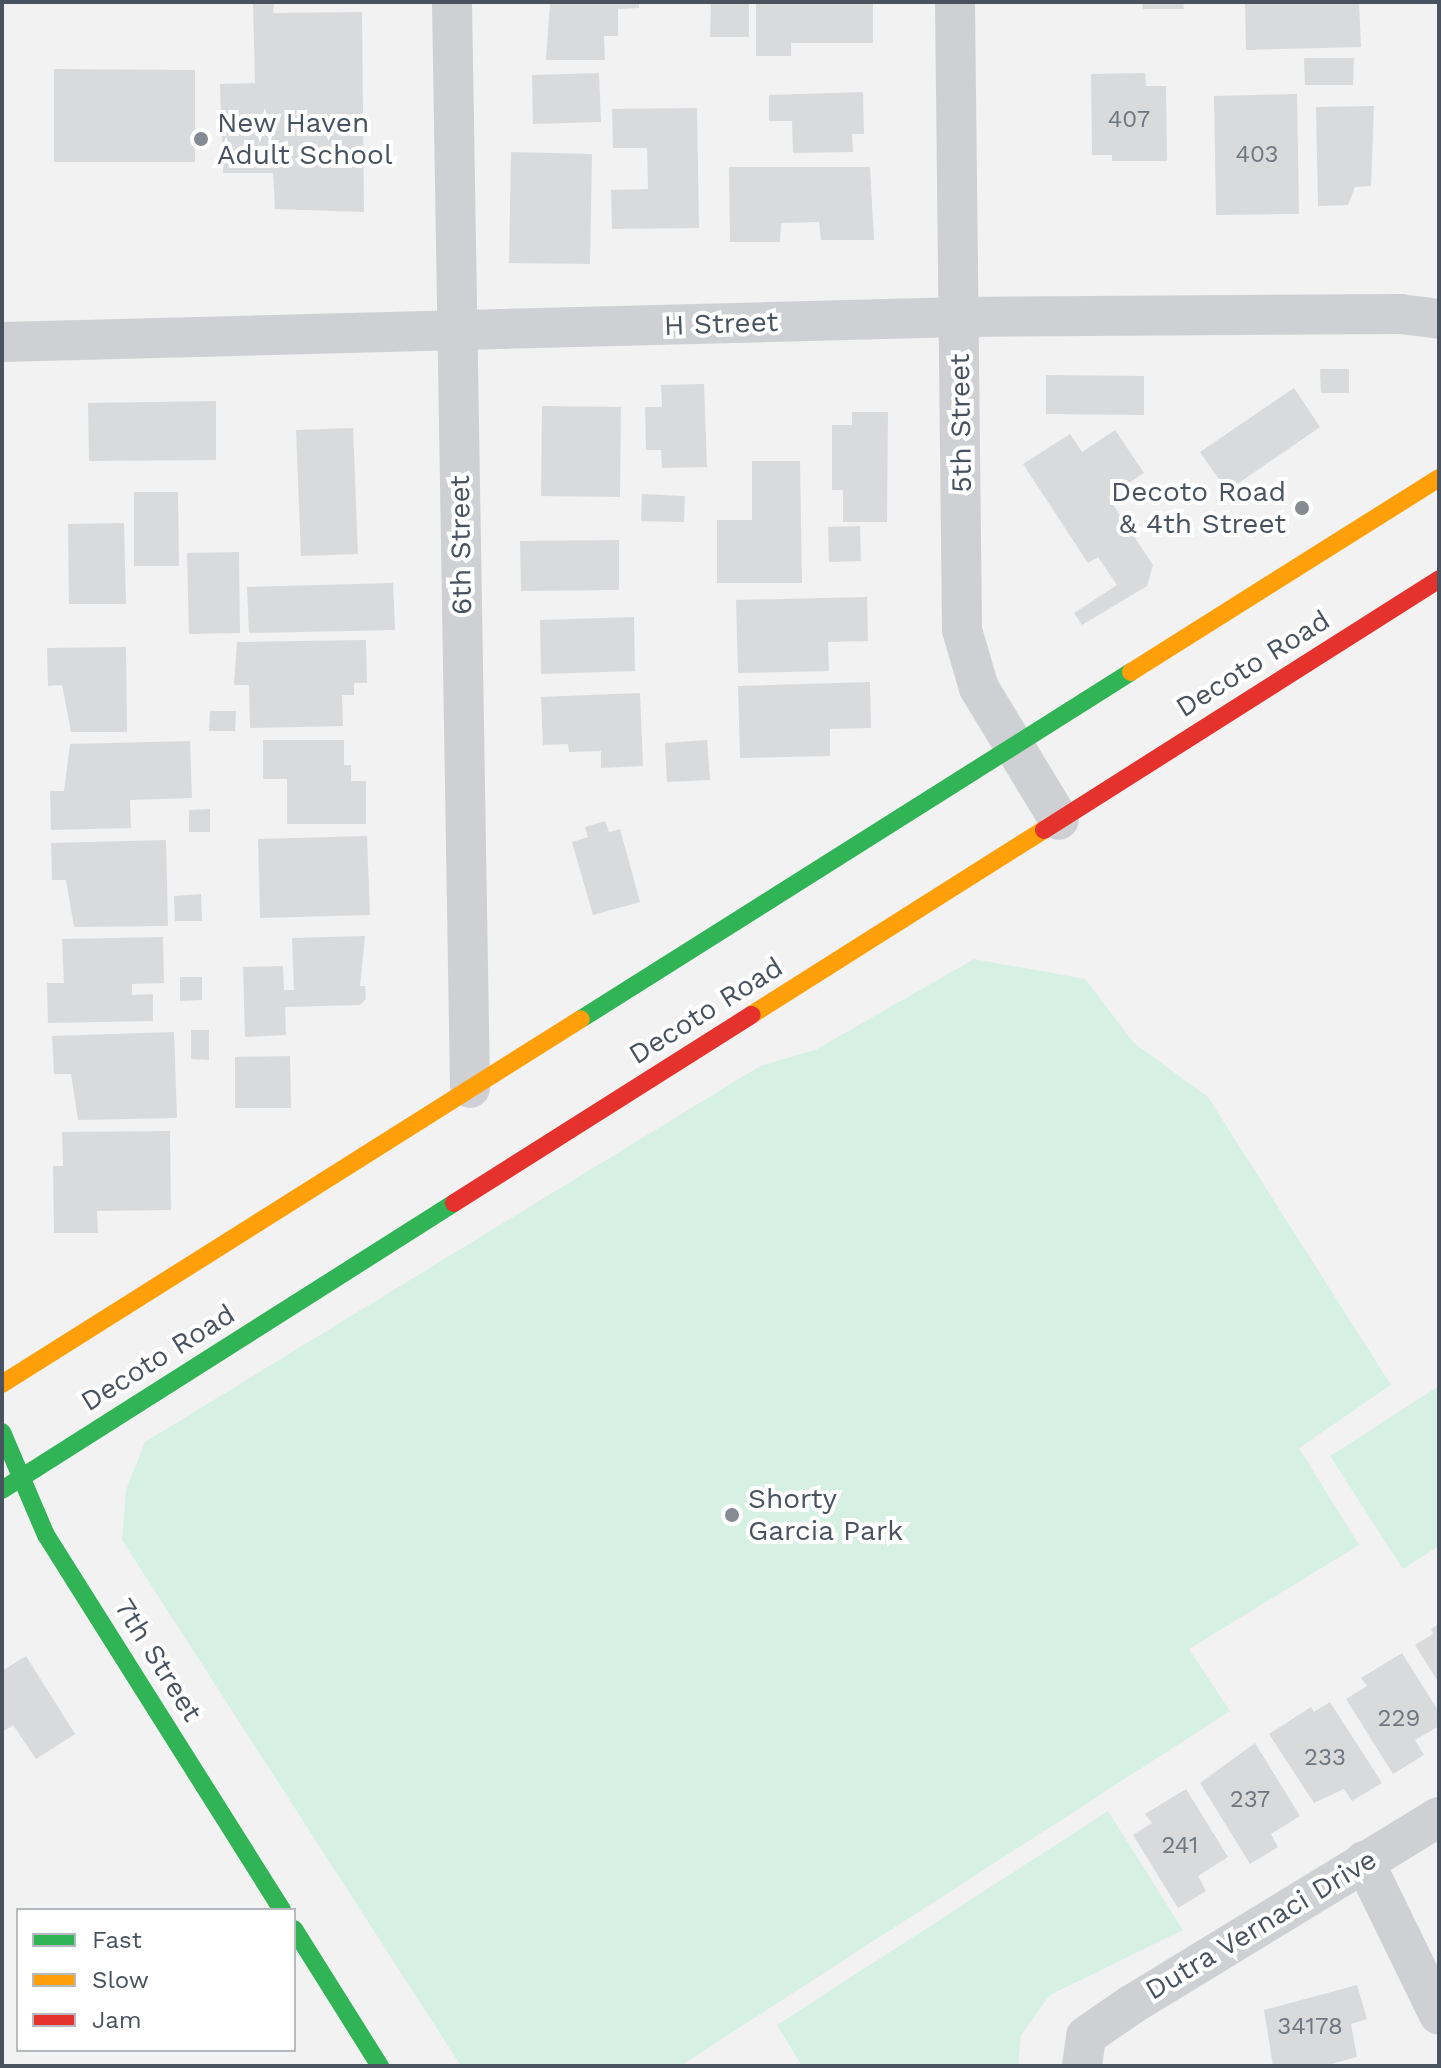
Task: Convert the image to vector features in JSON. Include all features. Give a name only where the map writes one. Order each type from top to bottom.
[{"type":"main road","name":"Decoto Road","points":[[2,1384],[1439,478]]},
{"type":"main road","name":"Decoto Road","points":[[2,1490],[1439,579]]},
{"type":"main road","name":"7th Street","points":[[2,1432],[18,1480],[46,1535],[281,1908]]},
{"type":"main road","points":[[296,1932],[380,2066]]},
{"type":"street","name":"6th Street","points":[[452,2],[470,1088]]},
{"type":"street","name":"5th Street","points":[[955,2],[962,630],[979,688],[1059,820]]},
{"type":"street","name":"H Street","points":[[2,342],[960,317],[1400,314],[1439,319]]},
{"type":"street","name":"Dutra Vernaci Drive","points":[[1084,2051],[1364,1861],[1439,1817]]},
{"type":"street","points":[[1364,1861],[1439,2015]]},
{"type":"green space","name":"Shorty Garcia Park","points":[[974,959],[1085,979],[1134,1043],[1208,1097],[1391,1385],[1299,1448],[1359,1545],[1189,1649],[1230,1711],[680,2066],[461,2066],[122,1540],[126,1490],[145,1442],[760,1066],[815,1050]]},
{"type":"green space","points":[[1439,1386],[1439,1546],[1403,1569],[1330,1456]]},
{"type":"green space","points":[[1108,1811],[1183,1930],[1050,1995],[1021,2035],[1018,2066],[802,2066],[777,2025]]},
{"type":"building","points":[[253,2],[274,2],[273,13],[362,12],[364,212],[275,209],[273,173],[223,173],[220,84],[255,83]]},
{"type":"building","points":[[550,2],[639,2],[639,8],[618,9],[618,36],[604,36],[605,60],[546,60]]},
{"type":"building","points":[[711,2],[749,2],[749,37],[710,37]]},
{"type":"building","points":[[756,2],[873,2],[873,43],[791,43],[791,56],[756,56]]},
{"type":"building","points":[[1142,2],[1183,2],[1184,9],[1143,9]]},
{"type":"building","points":[[1245,2],[1359,2],[1361,47],[1246,50]]},
{"type":"building","points":[[1304,58],[1354,58],[1353,85],[1305,85]]},
{"type":"building","points":[[54,69],[195,70],[195,162],[54,162]]},
{"type":"building","points":[[599,73],[601,122],[533,124],[532,75]]},
{"type":"building","points":[[1145,73],[1146,86],[1166,86],[1167,161],[1112,161],[1112,155],[1092,155],[1091,74]]},
{"type":"building","points":[[863,92],[864,134],[852,134],[853,152],[793,153],[792,121],[769,121],[769,95]]},
{"type":"building","points":[[1297,94],[1299,214],[1216,215],[1214,96]]},
{"type":"building","points":[[1374,106],[1371,186],[1355,187],[1348,205],[1318,206],[1316,107]]},
{"type":"building","points":[[697,108],[699,228],[612,229],[611,190],[648,189],[647,148],[613,148],[612,109]]},
{"type":"building","points":[[511,152],[592,154],[590,264],[509,263]]},
{"type":"building","points":[[729,167],[870,167],[874,240],[821,240],[819,222],[781,223],[780,242],[730,242]]},
{"type":"building","points":[[1320,369],[1349,369],[1349,393],[1321,393]]},
{"type":"building","points":[[1046,375],[1144,376],[1144,415],[1046,414]]},
{"type":"building","points":[[704,384],[707,467],[662,468],[661,450],[646,450],[645,407],[662,407],[661,385]]},
{"type":"building","points":[[1294,388],[1320,427],[1227,491],[1200,452]]},
{"type":"building","points":[[216,401],[216,460],[89,461],[88,403]]},
{"type":"building","points":[[542,406],[621,407],[620,497],[541,496]]},
{"type":"building","points":[[852,412],[888,412],[887,522],[843,522],[843,490],[832,490],[832,425],[852,425]]},
{"type":"building","points":[[353,428],[358,554],[301,556],[296,430]]},
{"type":"building","points":[[1115,430],[1144,473],[1108,497],[1153,565],[1147,586],[1082,625],[1074,613],[1117,585],[1098,557],[1088,563],[1023,464],[1070,434],[1082,452]]},
{"type":"building","points":[[752,461],[800,461],[802,583],[717,583],[717,520],[752,520]]},
{"type":"building","points":[[134,492],[178,492],[179,566],[134,566]]},
{"type":"building","points":[[642,494],[685,496],[684,522],[641,521]]},
{"type":"building","points":[[124,523],[126,604],[69,604],[68,524]]},
{"type":"building","points":[[860,526],[861,561],[829,562],[828,527]]},
{"type":"building","points":[[619,540],[619,590],[521,591],[520,541]]},
{"type":"building","points":[[239,552],[240,633],[189,634],[187,553]]},
{"type":"building","points":[[393,583],[395,630],[249,633],[247,587]]},
{"type":"building","points":[[867,597],[868,641],[828,642],[829,671],[738,673],[736,600]]},
{"type":"building","points":[[634,617],[635,671],[541,674],[540,620]]},
{"type":"building","points":[[366,640],[367,683],[354,683],[354,695],[342,695],[343,726],[250,728],[249,685],[234,685],[237,642]]},
{"type":"building","points":[[126,647],[127,732],[71,732],[62,685],[48,686],[47,648]]},
{"type":"building","points":[[870,682],[871,728],[830,729],[830,756],[740,758],[738,686]]},
{"type":"building","points":[[640,693],[643,766],[601,768],[601,751],[569,752],[568,744],[543,745],[541,697]]},
{"type":"building","points":[[210,711],[236,711],[235,731],[209,731]]},
{"type":"building","points":[[263,740],[344,740],[344,765],[351,765],[351,781],[366,781],[366,824],[287,824],[287,779],[263,779]]},
{"type":"building","points":[[707,740],[710,780],[667,782],[665,743]]},
{"type":"building","points":[[190,741],[192,798],[130,800],[131,828],[51,830],[50,791],[64,791],[70,744]]},
{"type":"building","points":[[210,809],[210,832],[189,832],[189,810]]},
{"type":"building","points":[[605,821],[609,832],[620,829],[640,902],[593,915],[572,842],[588,837],[585,827]]},
{"type":"building","points":[[367,836],[370,915],[260,918],[258,839]]},
{"type":"building","points":[[166,840],[168,926],[74,927],[66,880],[52,880],[51,843]]},
{"type":"building","points":[[201,894],[202,921],[175,921],[174,896]]},
{"type":"building","points":[[365,936],[360,986],[365,986],[366,999],[360,1005],[285,1007],[286,1035],[245,1037],[243,967],[283,966],[284,990],[294,990],[292,938]]},
{"type":"building","points":[[163,937],[164,983],[132,984],[132,995],[153,994],[153,1021],[48,1023],[47,983],[64,983],[62,939]]},
{"type":"building","points":[[180,977],[202,977],[202,1000],[180,1001]]},
{"type":"building","points":[[191,1030],[209,1030],[209,1060],[191,1059]]},
{"type":"building","points":[[174,1032],[177,1118],[78,1120],[71,1074],[54,1074],[52,1036]]},
{"type":"building","points":[[290,1056],[291,1108],[235,1108],[235,1057]]},
{"type":"building","points":[[170,1131],[171,1210],[97,1211],[98,1233],[54,1233],[53,1166],[63,1166],[62,1132]]},
{"type":"building","points":[[1439,1624],[1439,1683],[1415,1645],[1433,1634],[1431,1629]]},
{"type":"building","points":[[1402,1653],[1439,1712],[1439,1726],[1415,1740],[1424,1755],[1393,1774],[1346,1699],[1367,1686],[1361,1678]]},
{"type":"building","points":[[26,1656],[75,1734],[36,1759],[13,1725],[2,1732],[2,1671]]},
{"type":"building","points":[[1330,1702],[1382,1783],[1352,1801],[1344,1789],[1314,1803],[1269,1734],[1311,1707],[1314,1712]]},
{"type":"building","points":[[1255,1743],[1300,1816],[1271,1834],[1278,1847],[1250,1864],[1200,1783]]},
{"type":"building","points":[[1186,1789],[1228,1857],[1198,1876],[1206,1891],[1178,1908],[1133,1835],[1152,1823],[1145,1814]]},
{"type":"building","points":[[1357,1985],[1367,2019],[1351,2024],[1357,2057],[1324,2066],[1273,2066],[1264,2010]]},
{"type":"traffic: fast","points":[[581,1019],[1131,672]]},
{"type":"traffic: fast","points":[[2,1490],[454,1203]]},
{"type":"traffic: fast","points":[[2,1432],[46,1535],[281,1908]]},
{"type":"traffic: fast","points":[[296,1932],[380,2066]]},
{"type":"traffic: slow","points":[[1131,672],[1439,478]]},
{"type":"traffic: slow","points":[[751,1015],[1044,830]]},
{"type":"traffic: slow","points":[[2,1384],[581,1019]]},
{"type":"traffic: jam","points":[[1044,830],[1439,579]]},
{"type":"traffic: jam","points":[[454,1203],[751,1015]]},
{"type":"place","name":"New Haven Adult School","points":[[201,139]]},
{"type":"place","name":"Decoto Road & 4th Street","points":[[1302,508]]},
{"type":"place","name":"Shorty Garcia Park","points":[[732,1515]]}]
